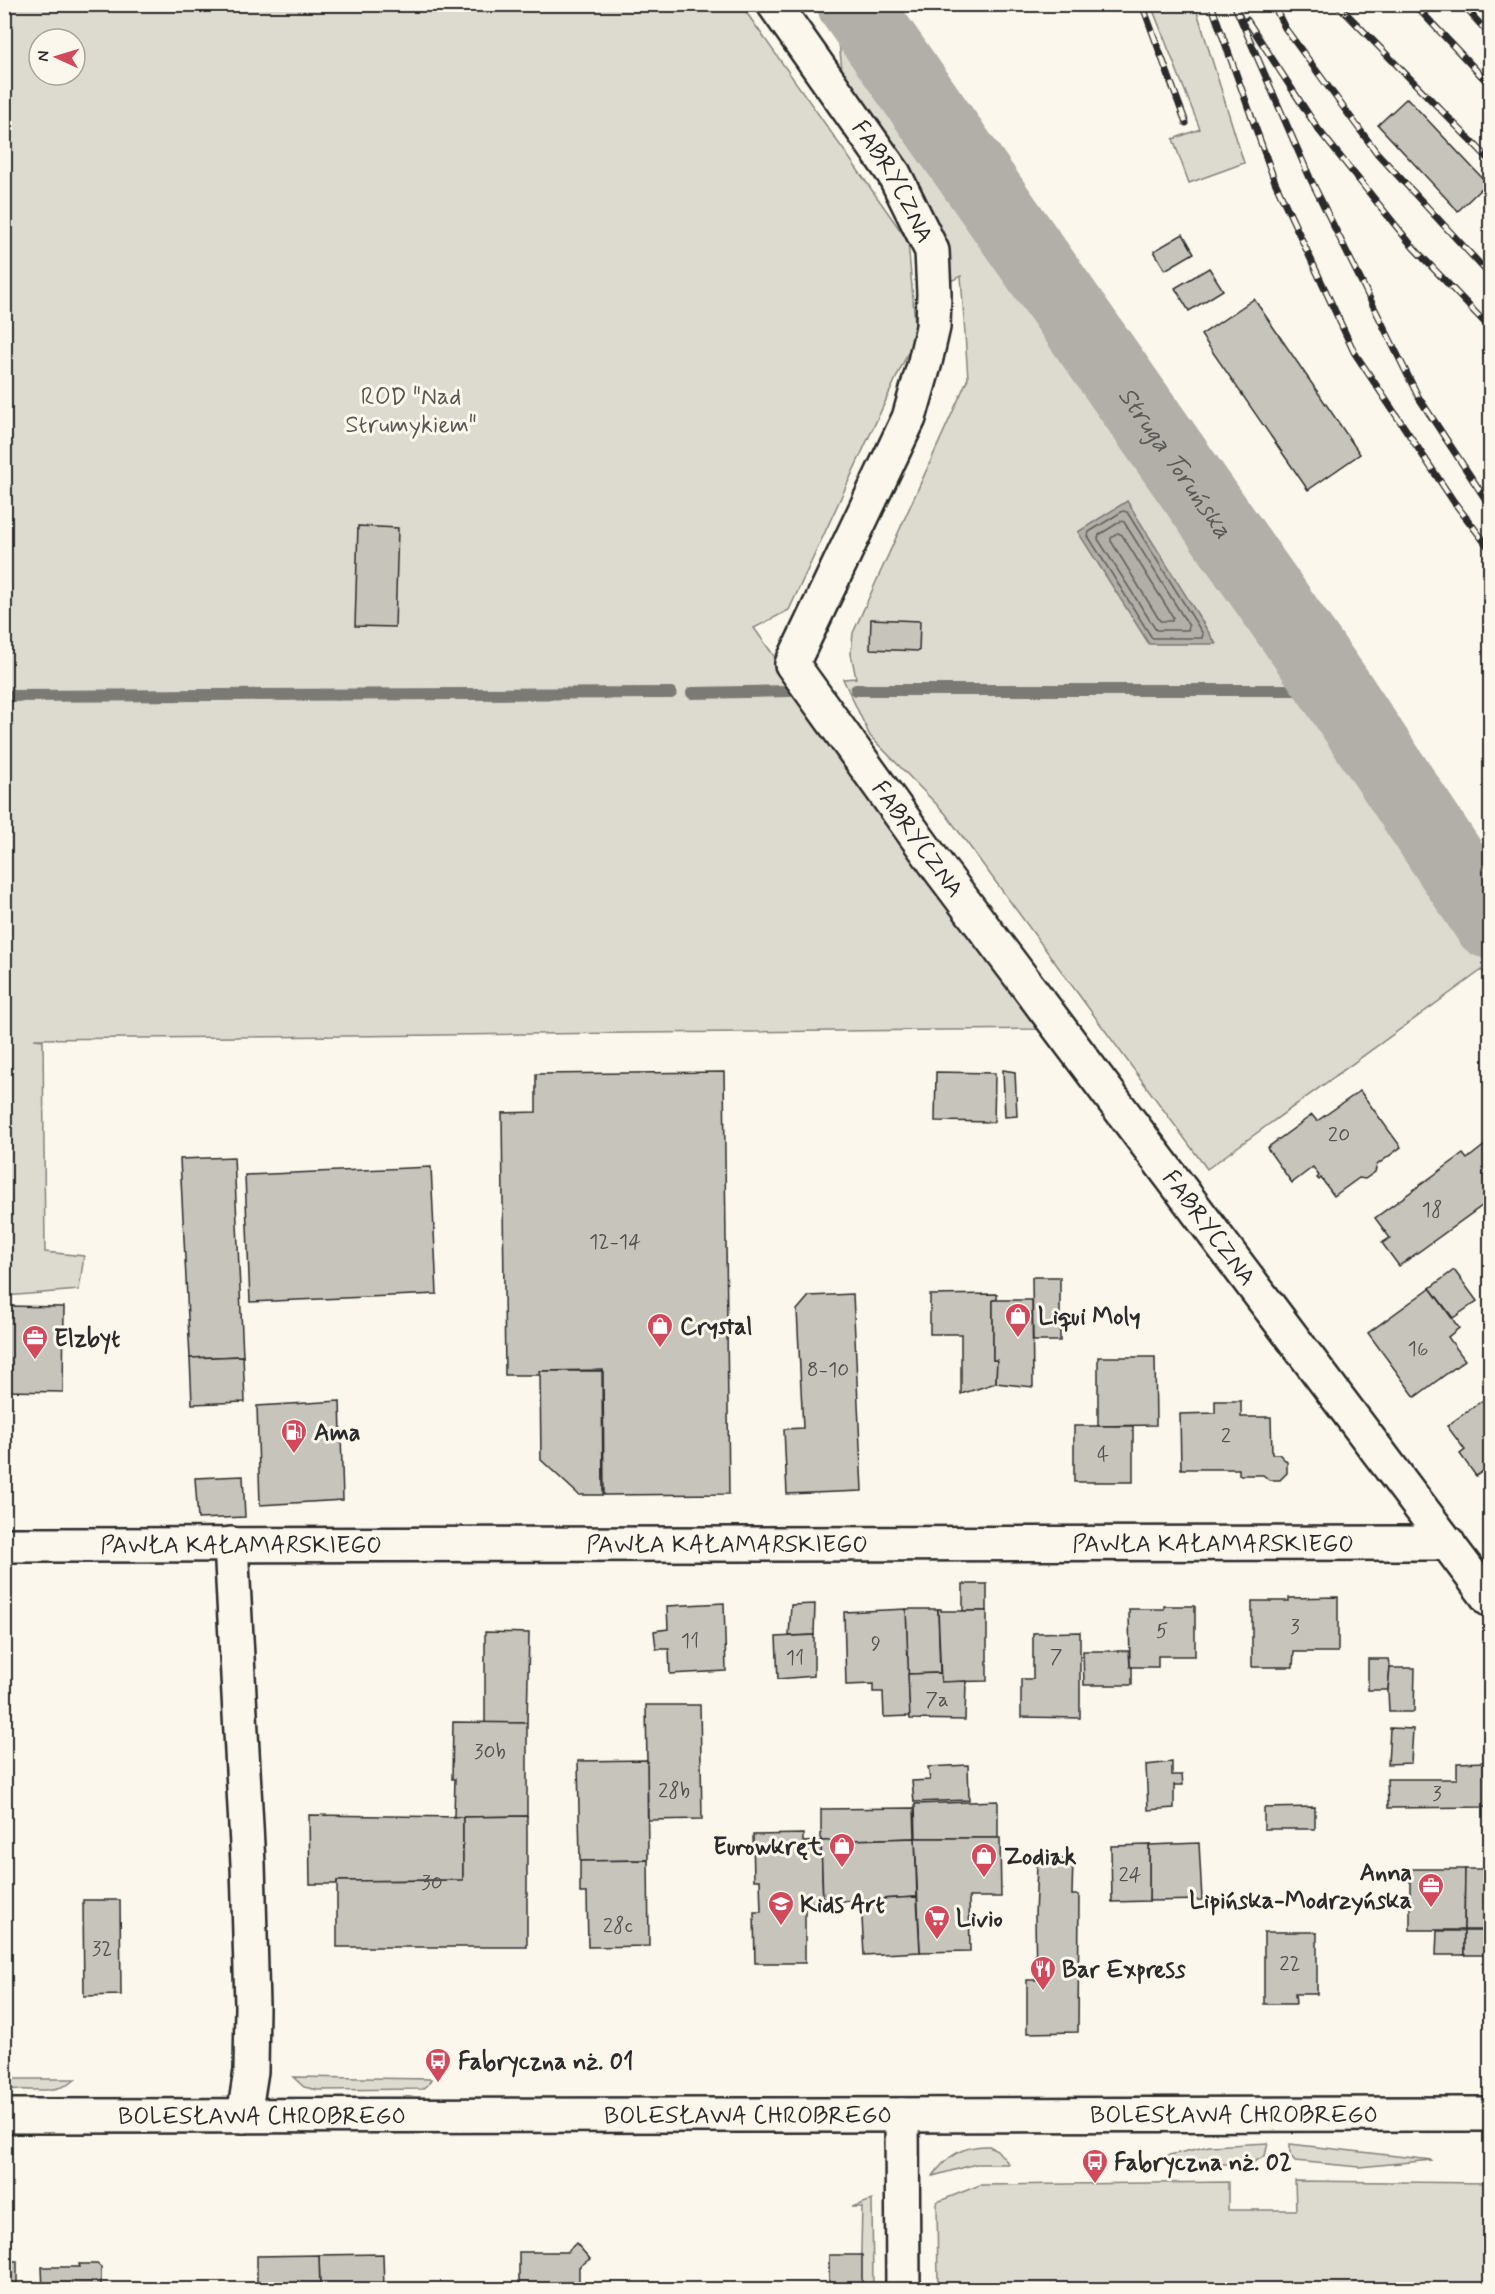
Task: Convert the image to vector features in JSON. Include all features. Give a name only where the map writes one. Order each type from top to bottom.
[{"type":"street","name":"FABRYCZNA","points":[[774,4],[894,174],[932,251],[934,294],[933,327],[926,362],[909,418],[792,664],[948,880],[1491,1600]]},
{"type":"street","name":"PAWŁA KAŁAMARSKIEGO","points":[[4,1545],[1448,1543]]},
{"type":"street","points":[[231,1544],[248,1864],[252,2006],[251,2071],[244,2116]]},
{"type":"street","name":"BOLESŁAWA CHROBREGO","points":[[4,2116],[1491,2114]]},
{"type":"street","points":[[902,2115],[903,2289]]},
{"type":"green space","name":"ROD \"Nad Strumykiem\"","points":[[5,5],[741,5],[908,241],[916,335],[789,610],[754,628],[1041,1029],[34,1039],[43,1040],[45,1252],[84,1256],[79,1290],[5,1296]]},
{"type":"green space","points":[[819,5],[879,5],[1311,610],[1490,869],[1490,982],[1482,970],[1207,1169],[945,813],[870,736],[843,679],[856,678],[851,654],[853,633],[968,378],[961,276],[951,281],[940,228],[843,80],[838,32]]},
{"type":"green space","points":[[1151,5],[1195,5],[1244,163],[1189,183],[1173,139],[1200,129]]},
{"type":"green space","points":[[293,2077],[431,2079],[423,2089],[318,2090],[304,2087]]},
{"type":"green space","points":[[5,2079],[76,2079],[61,2087],[32,2090],[5,2089]]},
{"type":"green space","points":[[1268,2143],[1265,2156],[1252,2163],[1168,2166],[1161,2157],[1209,2146]]},
{"type":"green space","points":[[1290,2144],[1432,2160],[1359,2167],[1295,2161],[1290,2155]]},
{"type":"green space","points":[[989,2146],[997,2150],[1009,2164],[976,2164],[933,2176],[950,2157],[957,2153],[972,2147]]},
{"type":"green space","points":[[1295,2181],[1490,2183],[1490,2289],[938,2289],[937,2202],[980,2185],[1228,2182],[1228,2210],[1296,2210]]},
{"type":"green space","points":[[872,2200],[873,2289],[860,2289],[862,2207],[852,2207]]},
{"type":"water","points":[[1127,501],[1216,644],[1149,644],[1078,532]]},
{"type":"building","points":[[1407,98],[1487,183],[1458,211],[1378,125]]},
{"type":"building","points":[[1183,234],[1194,253],[1165,270],[1154,251]]},
{"type":"building","points":[[1209,268],[1223,290],[1189,311],[1175,288]]},
{"type":"building","points":[[1254,299],[1360,454],[1308,490],[1201,335]]},
{"type":"building","points":[[358,526],[398,528],[395,627],[355,626]]},
{"type":"building","points":[[871,619],[920,621],[919,651],[870,649]]},
{"type":"building","points":[[1003,1070],[1015,1072],[1017,1116],[1005,1117]]},
{"type":"building","points":[[724,1072],[729,1494],[604,1495],[603,1370],[539,1371],[540,1375],[505,1375],[502,1113],[536,1112],[536,1074]]},
{"type":"building","points":[[936,1072],[995,1073],[994,1122],[935,1121]]},
{"type":"building","points":[[1360,1091],[1401,1147],[1377,1165],[1375,1172],[1365,1179],[1359,1178],[1334,1196],[1321,1178],[1319,1180],[1317,1178],[1319,1176],[1313,1167],[1292,1183],[1267,1148],[1312,1115],[1317,1121]]},
{"type":"building","points":[[1490,1141],[1490,1200],[1399,1266],[1382,1243],[1390,1238],[1375,1218],[1463,1154],[1467,1159]]},
{"type":"building","points":[[234,1157],[243,1356],[190,1358],[180,1159]]},
{"type":"building","points":[[431,1167],[437,1294],[250,1302],[245,1175]]},
{"type":"building","points":[[1454,1270],[1477,1301],[1453,1318],[1430,1288]]},
{"type":"building","points":[[1032,1277],[1060,1277],[1060,1341],[1033,1341]]},
{"type":"building","points":[[1430,1288],[1459,1328],[1448,1337],[1465,1360],[1415,1397],[1368,1333]]},
{"type":"building","points":[[853,1294],[862,1491],[787,1494],[784,1429],[803,1428],[797,1310],[809,1296]]},
{"type":"building","points":[[997,1294],[997,1300],[993,1300],[993,1360],[997,1360],[996,1383],[961,1394],[961,1334],[930,1334],[930,1295]]},
{"type":"building","points":[[993,1300],[1032,1300],[1033,1387],[996,1383],[997,1360],[993,1360]]},
{"type":"building","points":[[4,1306],[64,1307],[63,1392],[4,1391]]},
{"type":"building","points":[[243,1356],[245,1402],[192,1404],[190,1358]]},
{"type":"building","points":[[1098,1357],[1155,1357],[1156,1425],[1098,1426]]},
{"type":"building","points":[[540,1371],[602,1371],[603,1495],[579,1495],[541,1460]]},
{"type":"building","points":[[1486,1398],[1490,1405],[1490,1466],[1476,1476],[1460,1454],[1465,1450],[1447,1426]]},
{"type":"building","points":[[340,1401],[343,1500],[260,1505],[257,1406]]},
{"type":"building","points":[[1215,1401],[1241,1401],[1241,1417],[1271,1417],[1272,1454],[1279,1454],[1287,1462],[1287,1473],[1280,1480],[1269,1480],[1263,1475],[1239,1475],[1239,1469],[1181,1469],[1180,1414],[1215,1413]]},
{"type":"building","points":[[1074,1426],[1133,1426],[1133,1482],[1074,1482]]},
{"type":"building","points":[[243,1476],[245,1517],[198,1519],[195,1478]]},
{"type":"building","points":[[963,1584],[987,1584],[987,1611],[963,1611]]},
{"type":"building","points":[[1338,1597],[1338,1652],[1294,1652],[1293,1667],[1252,1667],[1252,1601]]},
{"type":"building","points":[[724,1603],[726,1671],[670,1674],[669,1649],[656,1649],[654,1631],[668,1629],[667,1606]]},
{"type":"building","points":[[815,1604],[814,1635],[789,1636],[791,1605]]},
{"type":"building","points":[[1164,1606],[1195,1606],[1195,1656],[1158,1656],[1158,1667],[1130,1667],[1129,1609],[1164,1609]]},
{"type":"building","points":[[906,1609],[938,1609],[940,1673],[908,1674]]},
{"type":"building","points":[[906,1609],[910,1716],[884,1717],[883,1692],[873,1692],[873,1684],[846,1685],[844,1612]]},
{"type":"building","points":[[938,1609],[941,1611],[987,1611],[987,1681],[941,1682]]},
{"type":"building","points":[[485,1632],[529,1633],[527,1723],[485,1723]]},
{"type":"building","points":[[1080,1632],[1080,1718],[1021,1717],[1021,1679],[1033,1679],[1033,1633]]},
{"type":"building","points":[[814,1635],[814,1676],[778,1679],[776,1637]]},
{"type":"building","points":[[1083,1651],[1129,1651],[1132,1685],[1084,1685]]},
{"type":"building","points":[[1368,1659],[1388,1659],[1390,1668],[1388,1690],[1368,1690]]},
{"type":"building","points":[[1390,1668],[1415,1668],[1414,1712],[1389,1712]]},
{"type":"building","points":[[940,1673],[941,1682],[966,1681],[965,1720],[910,1719],[908,1674]]},
{"type":"building","points":[[646,1705],[700,1705],[702,1819],[648,1820]]},
{"type":"building","points":[[453,1722],[527,1723],[527,1816],[454,1817]]},
{"type":"building","points":[[1390,1728],[1413,1729],[1411,1763],[1388,1764]]},
{"type":"building","points":[[647,1760],[648,1860],[580,1861],[578,1761]]},
{"type":"building","points":[[1172,1762],[1172,1775],[1182,1775],[1183,1785],[1174,1785],[1174,1808],[1148,1810],[1146,1765]]},
{"type":"building","points":[[1486,1762],[1487,1807],[1388,1808],[1387,1779],[1457,1779],[1457,1763]]},
{"type":"building","points":[[968,1765],[969,1800],[914,1802],[912,1781],[930,1780],[928,1767]]},
{"type":"building","points":[[998,1801],[998,1838],[916,1838],[915,1804]]},
{"type":"building","points":[[1315,1807],[1315,1829],[1264,1829],[1264,1808]]},
{"type":"building","points":[[914,1808],[915,1838],[821,1841],[821,1809]]},
{"type":"building","points":[[309,1815],[463,1817],[463,1880],[337,1881],[337,1884],[310,1884]]},
{"type":"building","points":[[527,1816],[527,1947],[337,1947],[337,1881],[463,1880],[463,1817]]},
{"type":"building","points":[[803,1834],[803,1842],[821,1841],[823,1902],[805,1903],[805,1963],[755,1963],[754,1912],[761,1912],[760,1880],[754,1880],[753,1835]]},
{"type":"building","points":[[915,1838],[1000,1838],[1001,1897],[969,1897],[970,1951],[920,1952]]},
{"type":"building","points":[[915,1838],[917,1897],[823,1902],[821,1841]]},
{"type":"building","points":[[1199,1843],[1202,1900],[1149,1901],[1149,1845]]},
{"type":"building","points":[[1149,1845],[1149,1901],[1112,1902],[1111,1846]]},
{"type":"building","points":[[1034,1859],[1073,1859],[1072,1895],[1079,1895],[1078,2032],[1027,2033],[1027,1980],[1036,1980],[1037,1863]]},
{"type":"building","points":[[648,1860],[649,1946],[588,1947],[587,1893],[580,1893],[580,1861]]},
{"type":"building","points":[[1410,1869],[1465,1869],[1464,1930],[1410,1930]]},
{"type":"building","points":[[1465,1869],[1490,1869],[1490,1930],[1464,1930]]},
{"type":"building","points":[[917,1897],[920,1952],[864,1955],[861,1900]]},
{"type":"building","points":[[83,1900],[120,1900],[121,1995],[84,1996]]},
{"type":"building","points":[[1437,1931],[1464,1931],[1464,1955],[1436,1955]]},
{"type":"building","points":[[1464,1931],[1484,1931],[1484,1941],[1490,1941],[1490,1955],[1464,1955]]},
{"type":"building","points":[[1264,1932],[1317,1932],[1317,1994],[1295,1994],[1296,2004],[1264,2004]]},
{"type":"building","points":[[576,2243],[590,2259],[579,2267],[579,2290],[519,2290],[519,2252],[567,2252]]},
{"type":"building","points":[[383,2254],[384,2290],[320,2290],[319,2255]]},
{"type":"building","points":[[319,2255],[320,2290],[257,2290],[257,2256]]},
{"type":"building","points":[[829,2255],[862,2255],[862,2290],[829,2290]]},
{"type":"building","points":[[4,2261],[17,2261],[17,2290],[4,2290]]},
{"type":"building","points":[[79,2264],[97,2264],[101,2267],[101,2290],[43,2290],[42,2267],[80,2267]]},
{"type":"waterway","name":"Struga Toruńska","points":[[854,4],[1336,690],[1490,922]]},
{"type":"waterway","points":[[856,690],[1336,690]]},
{"type":"waterway","points":[[692,693],[790,691]]},
{"type":"waterway","points":[[4,696],[671,693]]},
{"type":"railway","points":[[1142,4],[1186,123]]},
{"type":"railway","points":[[1211,4],[1275,182],[1354,352],[1454,502],[1490,549]]},
{"type":"railway","points":[[1234,4],[1310,178],[1419,398],[1490,506]]},
{"type":"railway","points":[[1273,4],[1285,28],[1377,153],[1490,275]]},
{"type":"railway","points":[[1337,4],[1490,160]]},
{"type":"railway","points":[[1414,4],[1490,85]]},
{"type":"railway","points":[[1462,4],[1490,35]]},
{"type":"railway","points":[[1247,20],[1318,129],[1413,247],[1490,328]]},
{"type":"place","name":"Liqui Moly","points":[[1018,1339]]},
{"type":"place","name":"Crystal","points":[[660,1349]]},
{"type":"place","name":"Elzbyt","points":[[35,1361]]},
{"type":"place","name":"Ama","points":[[294,1455]]},
{"type":"place","name":"Eurowkręt","points":[[842,1869]]},
{"type":"place","name":"Zodiak","points":[[984,1879]]},
{"type":"place","name":"Anna Lipińska-Modrzyńska","points":[[1431,1909]]},
{"type":"place","name":"Kids Art","points":[[781,1927]]},
{"type":"place","name":"Livio","points":[[937,1941]]},
{"type":"place","name":"Bar Express","points":[[1043,1992]]},
{"type":"place","name":"Fabryczna nż. 01","points":[[438,2084]]},
{"type":"place","name":"Fabryczna nż. 02","points":[[1095,2185]]}]
